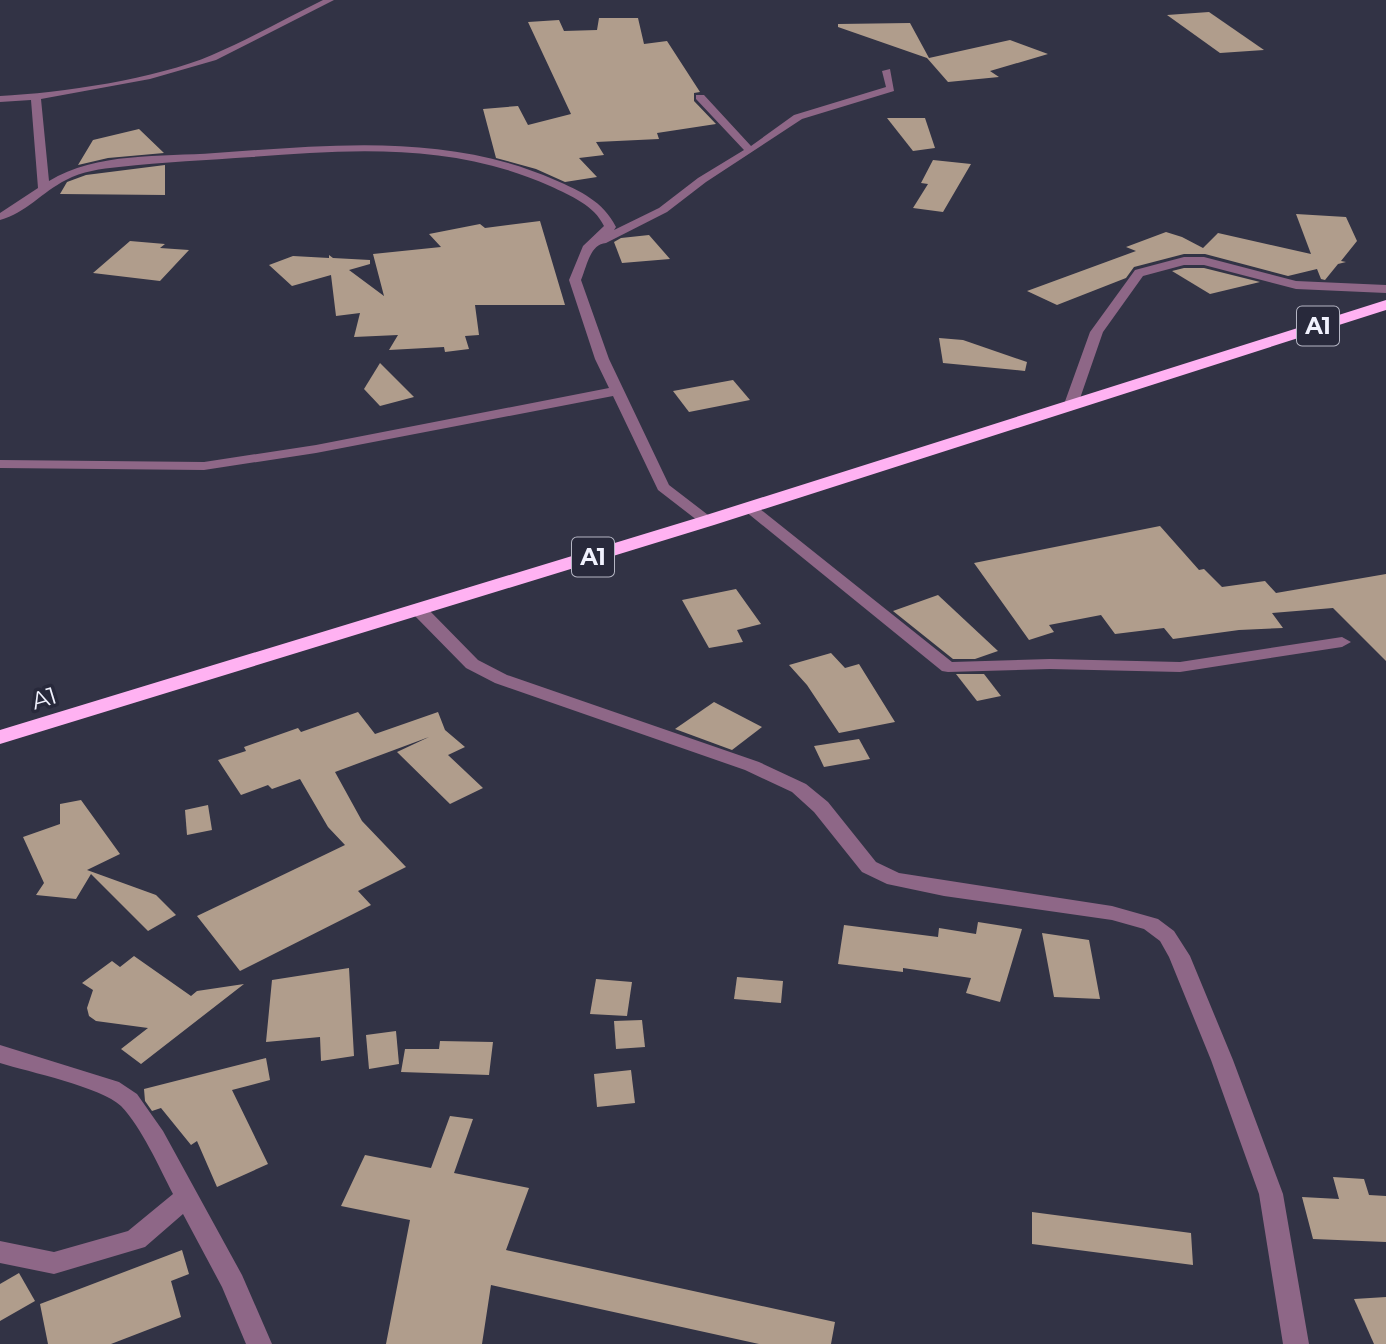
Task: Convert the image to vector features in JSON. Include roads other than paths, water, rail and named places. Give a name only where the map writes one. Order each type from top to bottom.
[{"type":"highway","name":"A1","points":[[0,737],[707,522],[1386,305]]},
{"type":"street","points":[[0,99],[36,97],[150,76],[213,58],[330,0]]},
{"type":"street","points":[[589,246],[663,210],[702,180],[798,117],[891,89],[887,71]]},
{"type":"street","points":[[36,97],[44,189]]},
{"type":"street","points":[[700,97],[750,151]]},
{"type":"street","points":[[0,217],[22,208],[44,189],[73,173],[162,160],[302,152],[383,149],[442,151],[499,164],[566,189],[602,211],[610,227],[589,246],[575,280],[601,359],[663,487],[707,522]]},
{"type":"street","points":[[1070,407],[1097,332],[1139,273],[1184,261],[1204,261],[1296,285],[1386,289]]},
{"type":"street","points":[[0,464],[204,466],[316,449],[617,391]]},
{"type":"street","points":[[750,508],[948,667],[1050,664],[1180,667],[1342,642]]},
{"type":"street","points":[[420,611],[472,664],[501,679],[752,766],[799,788],[821,807],[869,867],[894,879],[1123,916],[1151,924],[1167,936],[1179,957],[1222,1060],[1271,1194],[1296,1344]]},
{"type":"street","points":[[0,1054],[111,1088],[129,1100],[150,1129],[233,1283],[259,1344]]},
{"type":"street","points":[[0,1252],[54,1263],[136,1239],[187,1197]]}]
